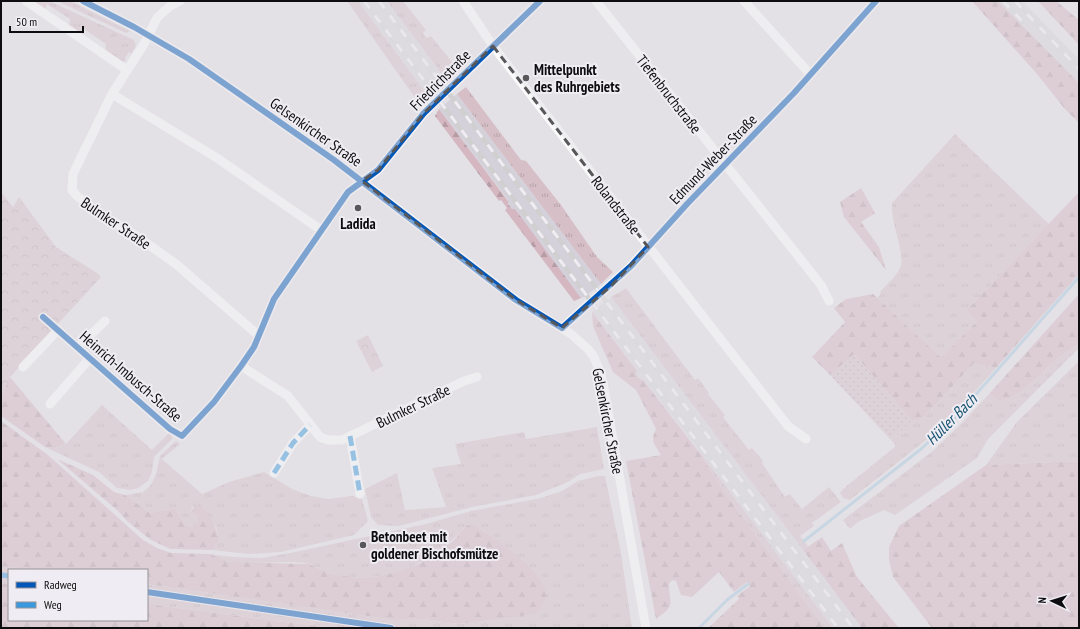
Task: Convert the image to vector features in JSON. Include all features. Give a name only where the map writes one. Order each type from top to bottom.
[{"type":"street","points":[[26,1],[127,70]]},
{"type":"street","name":"Gelsenkircher Straße","points":[[83,1],[149,35],[189,59],[362,181],[516,300],[562,328],[588,349],[594,357],[601,375],[646,628]]},
{"type":"street","name":"Bulmker Straße","points":[[180,1],[170,6],[157,18],[149,35],[112,94],[73,174],[72,190],[77,196],[96,210],[135,234],[176,264],[258,335]]},
{"type":"street","name":"Rolandstraße","points":[[463,1],[493,46],[788,426],[806,439]]},
{"type":"street","name":"Friedrichstraße","points":[[362,181],[378,170],[424,113],[540,1]]},
{"type":"street","name":"Tiefenbruchstraße","points":[[596,1],[821,285],[829,301]]},
{"type":"street","points":[[744,1],[810,74]]},
{"type":"street","name":"Edmund-Weber-Straße","points":[[562,328],[612,285],[810,74],[876,1]]},
{"type":"street","points":[[112,94],[217,158],[321,230]]},
{"type":"street","name":"Heinrich-Imbusch-Straße","points":[[44,317],[170,429],[182,436],[214,402],[241,366],[254,347],[274,299],[348,192],[362,181]]},
{"type":"street","points":[[78,347],[105,321]]},
{"type":"street","points":[[24,367],[58,330]]},
{"type":"street","points":[[50,404],[90,358]]},
{"type":"street","name":"Bulmker Straße","points":[[241,366],[288,396],[320,437],[328,440],[342,440],[464,381],[477,377]]},
{"type":"street","points":[[274,473],[293,444],[310,425]]},
{"type":"street","points":[[350,436],[360,494]]},
{"type":"highlighted area","points":[[493,46],[648,247],[612,285],[562,328],[516,300],[362,181],[378,170],[424,113]]},
{"type":"shaded area","points":[[358,1],[387,1],[448,82],[430,95],[423,89]]},
{"type":"shaded area","points":[[998,1],[1022,1],[1079,59],[1079,83]]},
{"type":"shaded area","points":[[457,94],[601,284],[584,297],[581,298],[507,203],[508,200],[439,109]]},
{"type":"shaded area","points":[[611,297],[862,628],[833,628],[700,452],[643,380],[636,374],[637,371],[592,312]]},
{"type":"green space","points":[[29,1],[49,1],[134,40],[136,46],[131,54],[129,52],[125,58],[126,60],[122,63],[105,53],[106,44],[84,29],[82,37],[69,28],[70,19],[47,4],[45,12]]},
{"type":"green space","points":[[57,1],[70,1],[130,31],[126,33]]},
{"type":"green space","points":[[347,1],[358,1],[428,96],[417,98],[413,95]]},
{"type":"green space","points":[[387,1],[403,1],[426,30],[423,33],[426,38],[431,36],[455,66],[457,70],[448,82]]},
{"type":"green space","points":[[972,1],[998,1],[1079,83],[1079,123],[1064,108],[1037,74]]},
{"type":"green space","points":[[1038,1],[1056,1],[1079,20],[1079,45]]},
{"type":"green space","points":[[466,87],[521,160],[526,161],[561,205],[597,257],[613,272],[601,284],[457,94]]},
{"type":"green space","points":[[439,109],[508,201],[508,204],[512,209],[515,209],[581,298],[574,301],[505,210],[507,208],[501,200],[499,201],[435,116]]},
{"type":"green space","points":[[955,134],[1049,224],[966,311],[977,321],[941,359],[877,298],[881,294],[880,292],[900,268],[901,262],[900,247],[893,219],[892,203]]},
{"type":"green space","points":[[861,188],[875,213],[861,222],[879,247],[886,270],[844,217],[840,202]]},
{"type":"green space","points":[[1,192],[13,207],[19,197],[56,247],[101,277],[10,376],[1,400]]},
{"type":"green space","points":[[1079,192],[1079,274],[996,368],[974,363],[925,416],[918,420],[912,421],[855,355],[830,375],[812,357],[845,322],[834,308],[846,299],[873,294],[941,358],[977,321],[966,311]]},
{"type":"green space","points":[[626,288],[695,380],[698,378],[709,393],[708,394],[725,415],[723,417],[749,450],[752,448],[763,461],[762,463],[785,497],[790,494],[802,509],[829,487],[841,502],[812,523],[814,526],[800,536],[808,546],[803,550],[611,297]]},
{"type":"green space","points":[[1079,294],[1079,344],[1068,350],[1031,383],[1011,397],[1000,402],[989,394]]},
{"type":"green space","points":[[1,298],[38,346],[10,377],[66,444],[55,448],[45,447],[1,416]]},
{"type":"green space","points":[[592,312],[637,371],[636,374],[643,380],[695,447],[732,503],[825,628],[708,628],[739,599],[737,596],[750,586],[747,582],[734,592],[719,572],[692,597],[681,595],[676,581],[672,580],[669,584],[669,607],[656,619],[626,461],[661,455],[653,440],[656,429],[636,390],[613,372],[593,326]]},
{"type":"green space","points":[[368,335],[383,366],[372,372],[356,341]]},
{"type":"green space","points":[[1079,344],[1079,348],[988,439],[977,458],[895,515],[884,510],[858,522],[850,529],[843,520],[934,450],[989,394],[1000,402],[1011,397],[1031,383],[1068,350]]},
{"type":"green space","points":[[854,354],[912,421],[891,440],[830,375]]},
{"type":"green space","points":[[1079,361],[1079,461],[986,465],[1017,422]]},
{"type":"green space","points":[[974,363],[996,368],[935,433],[850,500],[843,498],[840,493],[843,489],[896,446],[891,440],[912,421],[918,420],[925,416]]},
{"type":"green space","points":[[102,405],[152,450],[169,433],[172,436],[172,439],[154,457],[152,472],[148,481],[138,488],[131,490],[117,488],[99,472],[45,447],[55,448],[66,444]]},
{"type":"green space","points":[[1,421],[48,455],[143,540],[157,548],[171,553],[210,554],[229,562],[309,564],[331,574],[357,578],[374,577],[393,573],[416,565],[438,553],[453,541],[465,527],[471,524],[498,541],[526,564],[541,581],[547,596],[538,612],[511,618],[458,624],[424,619],[388,619],[148,584],[148,569],[28,569],[1,566]]},
{"type":"green space","points":[[597,427],[604,469],[580,474],[568,482],[536,495],[472,507],[399,526],[378,525],[371,517],[365,489],[397,473],[405,510],[446,507],[432,468],[461,464],[455,444],[524,432],[526,439]]},
{"type":"green space","points":[[176,441],[180,444],[162,459],[202,494],[229,482],[264,472],[292,489],[311,496],[328,499],[352,496],[362,499],[368,521],[354,535],[281,552],[248,554],[212,550],[219,540],[216,527],[201,507],[192,507],[191,511],[198,517],[198,522],[194,527],[186,526],[175,508],[150,513],[125,495],[143,492],[151,485],[156,474],[160,456]]},
{"type":"green space","points":[[695,447],[833,628],[825,628],[732,503]]},
{"type":"green space","points":[[57,459],[93,475],[114,492],[125,495],[150,513],[175,508],[186,526],[194,527],[198,522],[198,517],[191,511],[196,504],[201,506],[214,524],[219,540],[212,550],[170,549],[151,540],[128,522],[118,511]]},
{"type":"green space","points":[[1079,461],[1079,628],[932,628],[893,577],[889,560],[889,547],[899,526],[986,465]]},
{"type":"green space","points":[[598,476],[605,476],[621,553],[632,628],[332,628],[148,604],[148,584],[388,619],[424,619],[458,624],[511,618],[526,565],[482,530],[465,527],[437,552],[421,562],[386,575],[368,577],[350,577],[331,574],[312,565],[300,563],[230,562],[210,554],[233,557],[262,558],[295,552],[426,524],[471,511],[541,498],[562,491],[578,481]]},
{"type":"green space","points":[[822,537],[831,551],[842,543],[857,577],[899,628],[862,628],[803,550]]},
{"type":"green space","points":[[1,566],[28,569],[8,569],[8,584],[1,583]]},
{"type":"green space","points":[[1,583],[8,584],[8,621],[148,621],[148,604],[332,628],[1,628]]},
{"type":"waterway","name":"Hüller Bach","points":[[804,541],[921,449],[956,417],[1079,277]]},
{"type":"waterway","name":"Hüller Bach","points":[[699,628],[727,600],[748,584]]},
{"type":"railway","points":[[364,1],[838,628]]},
{"type":"railway","points":[[379,1],[853,628]]},
{"type":"railway","points":[[1003,1],[1023,22]]},
{"type":"railway","points":[[1015,1],[1079,69]]},
{"type":"marked path","points":[[274,473],[293,443],[310,425]]},
{"type":"marked path","points":[[350,436],[360,494]]},
{"type":"marked path","points":[[1,575],[8,576]]},
{"type":"cycle path","points":[[83,1],[134,27],[189,59],[334,160],[516,300],[562,328],[631,266],[687,204],[794,93],[876,1]]},
{"type":"cycle path","points":[[43,317],[170,429],[182,436],[214,402],[254,347],[274,299],[348,192],[378,170],[424,113],[540,1]]},
{"type":"cycle path","points":[[148,592],[391,628]]},
{"type":"place","name":"Mittelpunkt des Ruhrgebiets","points":[[526,78]]},
{"type":"place","name":"Ladida","points":[[358,208]]},
{"type":"place","name":"Betonbeet mit goldener Bischofsmütze","points":[[363,545]]}]
